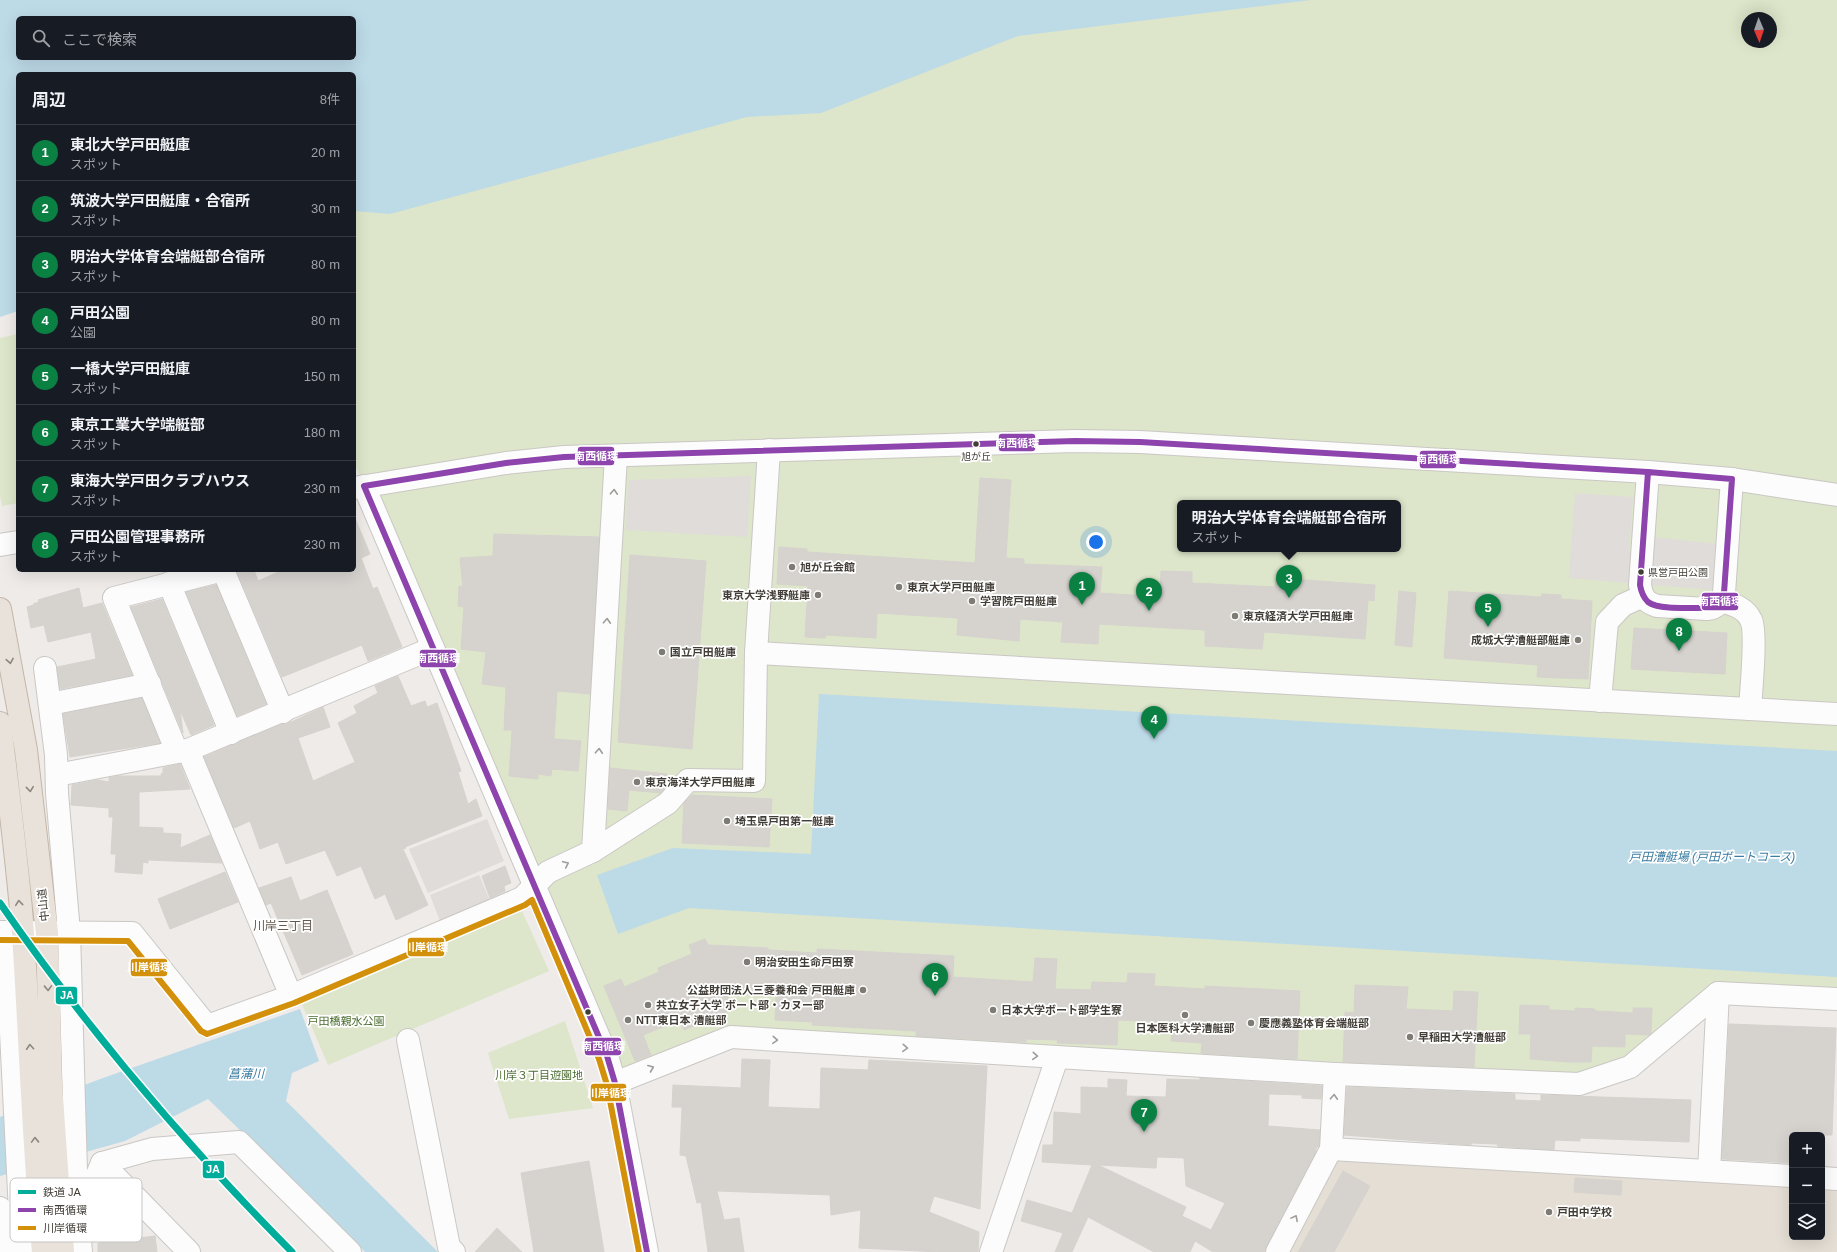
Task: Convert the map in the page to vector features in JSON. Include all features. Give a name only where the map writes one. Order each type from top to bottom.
[{"type":"highway","name":"中山道","points":[[0,609],[26,750],[47,933],[33,1087],[66,1172],[66,1178]]},
{"type":"highway","name":"中山道","points":[[0,723],[9,932],[33,1087],[36,1178]]},
{"type":"highway","name":"中山道","points":[[42,1242],[43,1252]]},
{"type":"highway","name":"中山道","points":[[63,1242],[63,1252]]},
{"type":"street","points":[[647,1252],[615,1083],[607,1056],[433,648],[359,487],[506,463],[564,457],[1075,441],[1140,442],[1648,472],[1732,479],[1837,495]]},
{"type":"street","points":[[9,932],[132,933],[207,1026],[291,996],[522,898],[548,872],[593,851],[668,803],[688,780],[754,781],[756,653],[769,450]]},
{"type":"street","points":[[593,851],[616,456]]},
{"type":"street","points":[[1648,472],[1640,585],[1643,596],[1650,604],[1657,606],[1707,609],[1713,608],[1721,601],[1724,593],[1732,479]]},
{"type":"street","points":[[0,545],[16,542]]},
{"type":"street","points":[[215,572],[114,598],[150,684],[183,751],[291,996]]},
{"type":"street","points":[[224,572],[283,712]]},
{"type":"street","points":[[170,583],[231,733]]},
{"type":"street","points":[[1600,701],[1607,622],[1623,605],[1643,596]]},
{"type":"street","points":[[1721,601],[1740,607],[1752,620],[1754,641],[1750,709]]},
{"type":"street","points":[[57,775],[183,751],[283,712],[433,648]]},
{"type":"street","points":[[756,653],[1837,714]]},
{"type":"street","points":[[45,668],[56,755],[69,932],[73,1054],[66,1172],[67,1178]]},
{"type":"street","points":[[50,704],[150,684]]},
{"type":"street","points":[[615,1083],[731,1037],[1335,1074],[1580,1084],[1630,1067],[1718,993],[1837,999]]},
{"type":"street","points":[[1709,1171],[1718,993]]},
{"type":"street","points":[[408,1040],[449,1247],[454,1252]]},
{"type":"street","points":[[991,1252],[1057,1058]]},
{"type":"street","points":[[1277,1252],[1331,1149],[1335,1074]]},
{"type":"street","points":[[22,1178],[33,1087]]},
{"type":"street","points":[[102,1162],[152,1149],[239,1142],[350,1252]]},
{"type":"street","points":[[1331,1149],[1789,1176]]},
{"type":"street","points":[[96,1178],[102,1162]]},
{"type":"street","points":[[102,1162],[117,1178]]},
{"type":"street","points":[[1825,1178],[1837,1178]]},
{"type":"street","points":[[142,1203],[189,1252]]},
{"type":"street","points":[[0,1208],[8,1252]]},
{"type":"street","points":[[21,1242],[22,1252]]},
{"type":"street","points":[[79,1242],[81,1252]]},
{"type":"street","points":[[81,1252],[84,1242]]},
{"type":"shaded area","points":[[751,476],[747,537],[625,530],[629,480]]},
{"type":"shaded area","points":[[1575,493],[1633,497],[1629,552],[1650,554],[1652,537],[1718,544],[1713,590],[1569,578]]},
{"type":"shaded area","points":[[487,819],[504,861],[428,893],[409,849]]},
{"type":"shaded area","points":[[479,875],[491,903],[441,924],[430,895]]},
{"type":"shaded area","name":"戸田中学校","points":[[1341,1157],[1789,1183],[1789,1240],[1825,1240],[1825,1185],[1837,1186],[1837,1252],[1285,1252],[1334,1160]]},
{"type":"green space","points":[[267,0],[1837,0],[1837,999],[1718,993],[1630,1067],[1565,1084],[731,1037],[615,1083],[356,467],[356,72],[354,72],[354,60],[356,60],[356,16],[344,16]]},
{"type":"green space","points":[[16,334],[16,503],[2,506],[0,496],[0,338]]},
{"type":"green space","name":"戸田橋親水公園","points":[[522,911],[549,971],[328,1065],[301,1002]]},
{"type":"green space","name":"川岸３丁目遊園地","points":[[565,1021],[593,1108],[509,1119],[488,1053]]},
{"type":"water","points":[[0,0],[1311,0],[1018,36],[821,113],[747,117],[390,214],[356,211],[356,72],[16,72],[16,312],[0,317]]},
{"type":"water","name":"戸田漕艇場 (戸田ボートコース)","points":[[819,694],[1837,751],[1837,977],[689,908],[618,934],[597,875],[673,848],[811,854]]},
{"type":"water","name":"菖蒲川","points":[[300,1009],[319,1061],[292,1073],[286,1101],[438,1252],[365,1252],[208,1099],[125,1141],[0,1176],[0,1117],[103,1078]]},
{"type":"building","points":[[980,478],[1011,480],[1006,558],[1024,559],[1024,564],[1102,567],[1100,593],[1160,597],[1161,571],[1192,572],[1192,583],[1275,587],[1276,578],[1375,585],[1374,601],[1368,600],[1365,639],[1264,632],[1262,649],[1205,646],[1205,630],[1099,624],[1098,644],[1061,642],[1063,622],[1020,619],[1019,641],[957,635],[958,618],[877,613],[876,638],[826,635],[825,638],[805,637],[808,586],[777,584],[779,547],[807,549],[807,552],[975,563]]},
{"type":"building","points":[[356,521],[370,554],[361,558],[373,589],[377,587],[402,647],[368,661],[362,645],[282,677],[237,572],[255,572],[258,581],[278,572],[356,572]]},
{"type":"building","points":[[494,534],[599,537],[590,694],[557,691],[554,739],[581,741],[578,771],[552,769],[551,776],[538,774],[538,779],[509,776],[512,730],[504,730],[506,687],[482,684],[486,652],[461,649],[464,607],[458,606],[459,586],[463,587],[460,558],[493,556]]},
{"type":"building","name":"国立戸田艇庫","points":[[630,555],[706,561],[692,749],[618,742]]},
{"type":"building","points":[[216,585],[266,704],[237,716],[186,592]]},
{"type":"building","points":[[79,588],[83,608],[102,603],[132,675],[60,689],[57,667],[96,659],[91,632],[48,642],[44,625],[31,628],[27,607],[39,602],[38,600]]},
{"type":"building","points":[[1399,591],[1416,593],[1412,647],[1395,645]]},
{"type":"building","points":[[1449,591],[1541,597],[1542,594],[1561,595],[1561,599],[1592,601],[1588,679],[1537,677],[1538,665],[1444,658]]},
{"type":"building","points":[[162,599],[214,725],[191,735],[180,710],[183,733],[131,607]]},
{"type":"building","points":[[1634,628],[1727,633],[1725,674],[1631,669]]},
{"type":"building","points":[[398,676],[411,706],[425,701],[427,707],[437,703],[461,771],[458,772],[468,804],[476,799],[482,816],[403,849],[428,905],[396,920],[385,894],[375,899],[361,866],[337,876],[325,850],[286,864],[278,842],[260,849],[250,821],[234,828],[204,757],[282,724],[287,724],[323,707],[330,727],[298,738],[313,781],[355,762],[338,723],[357,713],[354,706],[378,693],[375,686]]},
{"type":"building","points":[[142,698],[160,743],[70,757],[63,714]]},
{"type":"building","points":[[180,764],[190,789],[139,792],[139,827],[163,828],[163,833],[181,834],[180,848],[210,835],[222,863],[148,860],[148,863],[143,862],[142,874],[115,872],[116,854],[111,854],[113,817],[109,817],[109,808],[71,805],[72,785],[98,780],[109,782],[109,778],[116,776],[161,776],[163,773],[163,768]]},
{"type":"building","name":"東京海洋大学戸田艇庫","points":[[610,768],[667,774],[665,787],[660,793],[629,790],[627,811],[608,809]]},
{"type":"building","name":"埼玉県戸田第一艇庫","points":[[692,795],[772,799],[769,847],[682,843],[684,803]]},
{"type":"building","points":[[505,866],[511,883],[504,886],[505,891],[490,898],[482,876]]},
{"type":"building","points":[[225,872],[238,902],[170,929],[158,899]]},
{"type":"building","points":[[291,877],[300,901],[327,890],[353,954],[302,975],[271,903],[266,905],[259,888]]},
{"type":"building","points":[[705,939],[708,945],[768,948],[768,950],[817,953],[817,949],[954,956],[953,977],[1033,982],[1035,958],[1057,959],[1055,989],[1091,990],[1092,982],[1127,983],[1128,973],[1155,974],[1154,986],[1205,989],[1205,986],[1300,991],[1297,1059],[1201,1053],[1202,1043],[1171,1041],[1172,1022],[1118,1020],[1117,1045],[1057,1043],[1058,1040],[1026,1039],[1026,1042],[916,1036],[916,1031],[812,1025],[813,1022],[775,1020],[776,995],[728,994],[734,1009],[684,1030],[680,1020],[643,1035],[651,1055],[635,1061],[604,986],[621,979],[624,987],[659,972],[658,968],[692,954],[689,945]]},
{"type":"building","name":"早稲田大学漕艇部","points":[[1355,985],[1408,987],[1406,1009],[1453,1011],[1454,991],[1478,992],[1474,1067],[1343,1062],[1345,1012],[1354,1013]]},
{"type":"building","points":[[1520,1005],[1549,1006],[1549,1010],[1575,1011],[1575,1008],[1595,1009],[1595,1011],[1633,1013],[1633,1008],[1652,1008],[1651,1033],[1649,1035],[1625,1034],[1625,1047],[1592,1046],[1591,1062],[1530,1059],[1531,1034],[1519,1034]]},
{"type":"building","points":[[1729,1024],[1836,1028],[1832,1135],[1825,1135],[1825,1132],[1789,1132],[1789,1163],[1722,1159]]},
{"type":"building","points":[[742,1059],[770,1060],[768,1107],[820,1109],[821,1068],[868,1070],[869,1060],[987,1066],[980,1209],[934,1196],[929,1212],[979,1232],[978,1252],[940,1252],[859,1248],[861,1210],[831,1215],[830,1195],[717,1191],[724,1220],[739,1218],[744,1252],[708,1252],[701,1202],[697,1203],[686,1156],[680,1155],[682,1107],[672,1107],[673,1085],[741,1088]]},
{"type":"building","points":[[1200,1078],[1322,1086],[1321,1099],[1302,1098],[1302,1095],[1269,1094],[1268,1126],[1320,1130],[1319,1146],[1316,1148],[1316,1152],[1264,1252],[1213,1252],[1195,1241],[1190,1252],[1154,1252],[1088,1217],[1072,1252],[1055,1252],[1063,1233],[1021,1221],[1027,1200],[1072,1213],[1092,1165],[1042,1162],[1043,1145],[1053,1145],[1054,1112],[1081,1114],[1081,1087],[1108,1088],[1108,1079],[1127,1080],[1126,1096],[1166,1097],[1167,1079],[1200,1080]],"holes":[[[1157,1157],[1184,1158],[1186,1186],[1225,1203],[1211,1230],[1182,1216],[1186,1207],[1098,1165],[1156,1168]]]},
{"type":"building","points":[[1347,1087],[1515,1094],[1515,1100],[1541,1101],[1541,1095],[1691,1100],[1689,1142],[1580,1138],[1580,1141],[1555,1140],[1554,1150],[1497,1146],[1498,1144],[1471,1143],[1471,1145],[1344,1135]]},
{"type":"building","points":[[589,1161],[604,1252],[534,1252],[521,1173]]},
{"type":"building","points":[[1343,1171],[1370,1186],[1334,1252],[1298,1252]]},
{"type":"building","points":[[1575,1178],[1622,1181],[1621,1195],[1574,1192]]},
{"type":"building","points":[[497,1228],[522,1252],[475,1252]]},
{"type":"building","points":[[155,1236],[157,1252],[98,1252],[98,1243],[142,1242],[142,1238]]},
{"type":"rail line","name":"JA","points":[[0,903],[67,995],[138,1084],[213,1169],[292,1252]]},
{"type":"transit line","name":"南西循環","points":[[647,1252],[615,1083],[607,1056],[364,486],[506,463],[564,457],[1075,441],[1140,442],[1648,472]]},
{"type":"transit line","name":"南西循環","points":[[1648,472],[1732,479],[1724,593],[1718,605],[1713,608],[1661,607],[1648,602],[1642,594],[1640,585],[1648,472]]},
{"type":"transit line","name":"川岸循環","points":[[0,940],[128,941],[201,1031],[207,1034],[294,1003],[525,905],[532,900],[599,1059],[607,1085],[639,1252]]},
{"type":"place","name":"旭が丘","points":[[976,444]]},
{"type":"place","name":"旭が丘会館","points":[[792,567]]},
{"type":"place","name":"県営戸田公園","points":[[1641,572]]},
{"type":"place","name":"東京大学戸田艇庫","points":[[899,587]]},
{"type":"place","name":"東京大学浅野艇庫","points":[[818,595]]},
{"type":"place","name":"明治大学体育会端艇部合宿所","points":[[1289,598]]},
{"type":"place","name":"学習院戸田艇庫","points":[[972,601]]},
{"type":"place","name":"東北大学戸田艇庫","points":[[1082,605]]},
{"type":"place","name":"筑波大学戸田艇庫・合宿所","points":[[1149,611]]},
{"type":"place","name":"東京経済大学戸田艇庫","points":[[1235,616]]},
{"type":"place","name":"一橋大学戸田艇庫","points":[[1488,627]]},
{"type":"place","name":"成城大学漕艇部艇庫","points":[[1578,640]]},
{"type":"place","name":"戸田公園管理事務所","points":[[1679,651]]},
{"type":"place","name":"国立戸田艇庫","points":[[662,652]]},
{"type":"place","name":"戸田公園","points":[[1154,739]]},
{"type":"place","name":"東京海洋大学戸田艇庫","points":[[637,782]]},
{"type":"place","name":"埼玉県戸田第一艇庫","points":[[727,821]]},
{"type":"place","name":"明治安田生命戸田寮","points":[[747,962]]},
{"type":"place","name":"公益財団法人三菱養和会 戸田艇庫","points":[[863,990]]},
{"type":"place","name":"東京工業大学端艇部","points":[[935,996]]},
{"type":"place","name":"共立女子大学 ボート部・カヌー部","points":[[648,1005]]},
{"type":"place","name":"日本大学ボート部学生寮","points":[[993,1010]]},
{"type":"place","name":"日本医科大学漕艇部","points":[[1185,1015]]},
{"type":"place","name":"NTT東日本 漕艇部","points":[[628,1020]]},
{"type":"place","name":"慶應義塾体育会端艇部","points":[[1251,1023]]},
{"type":"place","name":"早稲田大学漕艇部","points":[[1410,1037]]},
{"type":"place","name":"東海大学戸田クラブハウス","points":[[1144,1132]]},
{"type":"place","name":"戸田中学校","points":[[1549,1212]]},
{"type":"district","name":"川岸三丁目","points":[[283,926]]}]
